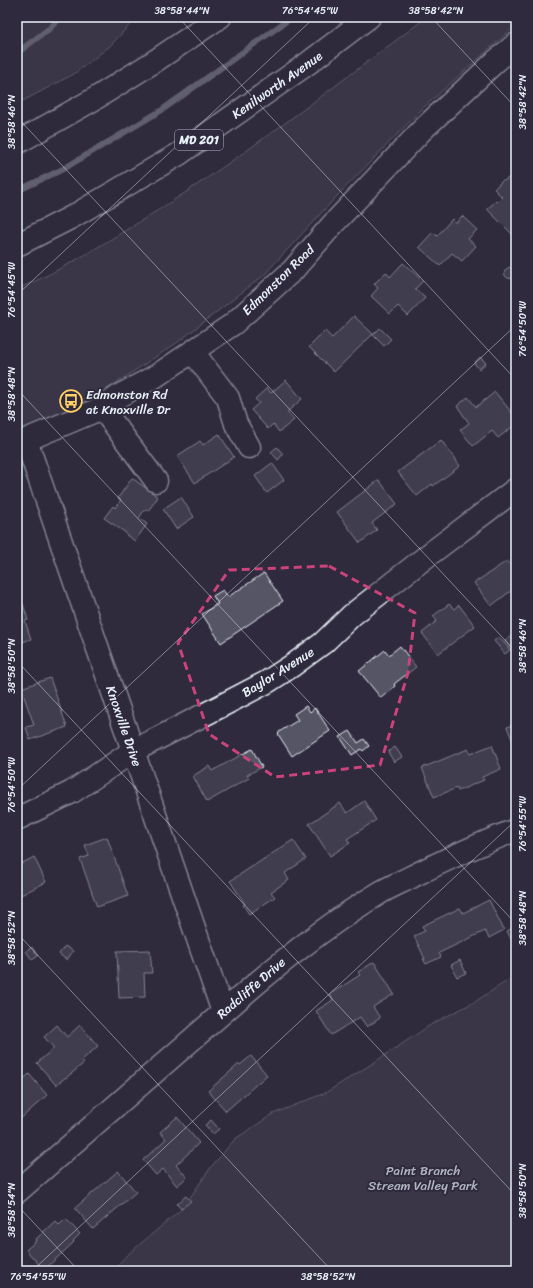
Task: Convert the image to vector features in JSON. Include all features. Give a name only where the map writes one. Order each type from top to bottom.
[{"type":"street","points":[[17,143],[129,78],[220,17]]},
{"type":"street","name":"Kenilworth Avenue","points":[[17,245],[72,217],[179,154],[308,64],[369,17]]},
{"type":"street","name":"Edmonston Road","points":[[21,441],[102,408],[156,376],[233,324],[293,270],[333,224],[423,129],[516,44]]},
{"type":"street","points":[[193,352],[228,398],[236,424],[249,446]]},
{"type":"street","points":[[102,408],[156,480]]},
{"type":"street","name":"Knoxville Drive","points":[[21,441],[133,751],[223,1012]]},
{"type":"street","name":"Baylor Avenue","points":[[17,819],[72,792],[133,751],[267,682],[293,665],[323,643],[352,616],[425,558],[516,489]]},
{"type":"street","name":"Radcliffe Drive","points":[[17,1192],[223,1012],[289,956],[338,919],[379,893],[462,852],[516,830]]},
{"type":"highlighted area","points":[[329,566],[415,613],[408,673],[380,765],[275,777],[209,734],[178,643],[229,570]]},
{"type":"green space","points":[[17,17],[137,17],[110,46],[74,74],[17,104]]},
{"type":"green space","points":[[427,17],[516,17],[516,25],[423,108],[337,196],[263,276],[178,342],[98,395],[37,424],[17,430],[17,289],[78,259],[174,200],[284,124]]},
{"type":"green space","name":"Paint Branch Stream Valley Park","points":[[516,975],[516,1271],[112,1271],[127,1255],[183,1208],[211,1167],[235,1139],[273,1114],[325,1093],[432,1024],[476,1001]]},
{"type":"building","points":[[511,176],[516,181],[515,237],[487,209],[502,197],[494,189],[503,180],[504,181]]},
{"type":"building","points":[[462,216],[477,230],[468,239],[476,246],[462,261],[452,253],[440,266],[419,247],[433,232],[437,236],[452,219],[456,223]]},
{"type":"building","points":[[403,263],[423,281],[415,289],[425,298],[408,316],[398,306],[390,314],[371,296],[378,288],[374,284],[386,272],[390,277]]},
{"type":"building","points":[[508,268],[512,268],[514,269],[514,277],[508,278],[505,275],[505,271]]},
{"type":"building","points":[[354,316],[373,334],[334,372],[309,347],[325,331],[332,338]]},
{"type":"building","points":[[380,328],[391,339],[384,346],[373,335]]},
{"type":"building","points":[[480,357],[486,363],[479,369],[474,363]]},
{"type":"building","points":[[286,380],[302,399],[287,412],[294,420],[279,432],[273,424],[268,429],[251,410],[259,403],[255,399],[267,388],[271,393]]},
{"type":"building","points":[[495,392],[516,418],[516,424],[498,438],[492,431],[473,446],[460,430],[469,423],[457,406],[468,397],[476,407]]},
{"type":"building","points":[[219,434],[234,457],[195,483],[177,456],[200,441],[203,445]]},
{"type":"building","points":[[441,440],[460,466],[433,486],[432,484],[417,496],[398,472]]},
{"type":"building","points":[[277,447],[283,454],[278,460],[271,452]]},
{"type":"building","points":[[272,463],[284,480],[267,493],[255,476]]},
{"type":"building","points":[[132,478],[158,497],[148,511],[145,509],[139,518],[147,524],[135,541],[104,518],[113,506],[115,508],[121,500],[118,498]]},
{"type":"building","points":[[379,480],[397,504],[372,523],[377,530],[360,543],[337,512]]},
{"type":"building","points":[[181,497],[194,517],[176,529],[163,509]]},
{"type":"building","points":[[507,561],[515,571],[516,570],[516,587],[491,606],[474,583]]},
{"type":"building","points":[[264,573],[283,601],[221,643],[202,614],[218,604],[213,596],[223,590],[228,597]]},
{"type":"building","points":[[17,601],[19,606],[23,604],[28,620],[25,621],[31,639],[17,644]]},
{"type":"building","points":[[449,604],[454,609],[459,605],[475,626],[438,654],[422,633],[437,621],[433,616]]},
{"type":"building","points":[[511,636],[516,643],[516,650],[513,652],[505,641]]},
{"type":"building","points":[[499,637],[510,650],[505,654],[494,641]]},
{"type":"building","points":[[400,646],[416,667],[394,684],[395,686],[381,698],[359,671],[385,650],[389,655]]},
{"type":"building","points":[[50,678],[67,727],[30,740],[26,727],[34,725],[21,688]]},
{"type":"building","points":[[306,706],[310,712],[315,708],[330,731],[292,756],[278,734],[298,720],[294,714]]},
{"type":"building","points":[[516,724],[516,749],[507,727]]},
{"type":"building","points":[[350,731],[358,743],[364,739],[369,746],[363,751],[361,749],[352,755],[340,737]]},
{"type":"building","points":[[492,745],[501,769],[482,777],[484,780],[458,791],[457,788],[434,797],[422,768],[468,749],[470,754]]},
{"type":"building","points":[[395,747],[402,757],[394,762],[388,752]]},
{"type":"building","points":[[252,749],[262,767],[247,775],[249,778],[207,802],[193,776],[209,766],[212,771]]},
{"type":"building","points":[[364,801],[376,820],[347,839],[350,843],[330,856],[309,824],[340,803],[347,813]]},
{"type":"building","points":[[107,837],[128,896],[97,907],[80,859],[89,856],[85,845]]},
{"type":"building","points":[[293,840],[306,859],[285,873],[289,880],[271,892],[275,897],[249,914],[243,905],[245,904],[230,881]]},
{"type":"building","points":[[34,857],[46,882],[17,897],[17,866]]},
{"type":"building","points":[[489,900],[504,930],[489,938],[485,931],[439,953],[441,957],[426,964],[414,936],[425,931],[422,926],[460,908],[463,913]]},
{"type":"building","points":[[516,926],[516,943],[514,945],[507,931]]},
{"type":"building","points":[[65,946],[73,951],[67,960],[59,954]]},
{"type":"building","points":[[32,947],[38,956],[32,960],[26,951]]},
{"type":"building","points":[[150,950],[152,973],[144,973],[145,997],[119,998],[117,951]]},
{"type":"building","points":[[460,960],[466,973],[457,977],[451,965]]},
{"type":"building","points":[[374,962],[394,994],[373,1007],[380,1018],[367,1027],[360,1017],[331,1035],[316,1011],[333,1000],[330,994],[360,975],[358,972]]},
{"type":"building","points":[[57,1025],[67,1037],[80,1025],[98,1046],[82,1060],[84,1063],[56,1085],[37,1063],[54,1048],[44,1037]]},
{"type":"building","points":[[251,1056],[267,1075],[226,1111],[208,1091],[239,1064],[240,1065]]},
{"type":"building","points":[[29,1074],[47,1095],[17,1122],[17,1085]]},
{"type":"building","points":[[177,1117],[199,1143],[176,1165],[187,1177],[177,1186],[163,1169],[156,1175],[143,1160],[166,1139],[160,1132]]},
{"type":"building","points":[[211,1120],[219,1129],[213,1134],[205,1125]]},
{"type":"building","points":[[118,1171],[136,1192],[93,1229],[75,1208]]},
{"type":"building","points":[[186,1196],[191,1201],[181,1209],[177,1204]]},
{"type":"building","points":[[66,1219],[80,1234],[73,1241],[74,1242],[44,1270],[26,1250],[55,1221],[59,1225]]},
{"type":"building","points":[[17,1262],[25,1271],[17,1271]]},
{"type":"waterway","points":[[17,53],[50,28],[61,17]]},
{"type":"waterway","points":[[17,191],[63,169],[162,110],[292,17]]},
{"type":"place","name":"Edmonston Rd at Knoxville Dr","points":[[71,401]]}]
